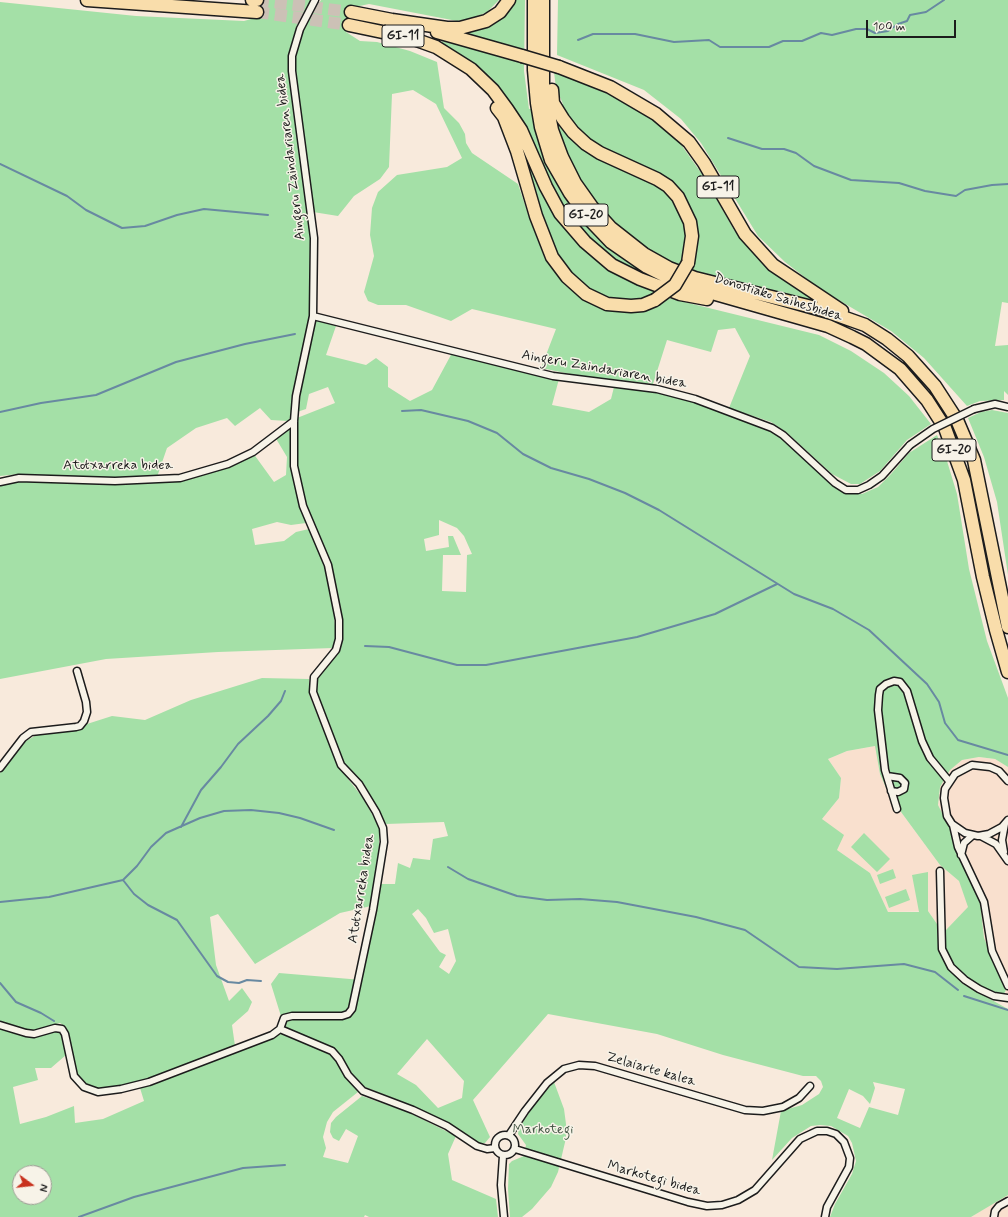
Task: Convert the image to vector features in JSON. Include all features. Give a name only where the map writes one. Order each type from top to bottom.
[{"type":"highway","points":[[87,0],[257,6]]},
{"type":"highway","points":[[252,0],[257,6]]},
{"type":"highway","points":[[392,20],[447,28],[470,27],[486,22],[509,0]]},
{"type":"highway","points":[[453,57],[487,93],[504,117],[517,151],[536,216],[552,257],[567,277],[586,294],[607,304],[631,306],[643,305],[655,300],[674,285],[682,276],[688,263],[692,236],[690,222],[678,196],[668,186],[657,179],[600,153],[586,144],[573,132],[554,103],[540,2]]},
{"type":"highway","name":"Donostiako Saihesbidea","points":[[540,2],[534,73],[541,127],[551,160],[559,176],[589,219],[611,242],[647,267],[669,278],[705,291],[828,326],[866,344],[900,369],[928,400],[945,428],[964,480],[989,600],[1008,672]]},
{"type":"highway","name":"Donostiako Saihesbidea","points":[[540,2],[543,86],[552,130],[562,157],[575,183],[592,207],[611,228],[644,254],[682,273],[715,284],[820,308],[865,325],[898,347],[926,375],[951,408],[963,433],[978,477],[1008,627]]},
{"type":"highway","name":"GI-11","points":[[351,12],[392,20],[522,56],[559,68],[610,87],[656,114],[689,142],[704,163],[746,234],[773,264],[818,296],[865,325]]},
{"type":"highway","name":"GI-11","points":[[349,25],[411,38],[436,47],[471,69],[493,90],[521,130],[546,187],[560,213],[585,242],[612,265],[640,279],[680,294],[785,313]]},
{"type":"street","name":"Aingeru Zaindariaren bidea","points":[[311,327],[313,316],[314,238],[292,71],[292,56],[300,29],[315,0]]},
{"type":"street","name":"Aingeru Zaindariaren bidea","points":[[313,316],[553,376],[656,388],[695,399],[762,424],[778,432],[835,483],[846,490],[858,490],[869,485],[882,476],[910,445],[933,429],[974,409],[995,404],[1008,407]]},
{"type":"street","name":"Atotxarreka bidea","points":[[280,1029],[284,1018],[292,1016],[342,1016],[348,1014],[352,1009],[372,917],[384,842],[383,828],[376,812],[359,784],[341,765],[313,692],[314,677],[336,650],[339,639],[339,620],[328,565],[303,506],[294,466],[294,421],[296,396],[311,327]]},
{"type":"street","name":"Atotxarreka bidea","points":[[0,482],[19,478],[114,481],[180,478],[228,464],[253,452],[294,421]]},
{"type":"street","points":[[0,768],[19,743],[31,732],[76,727],[80,726],[84,721],[87,712],[86,702],[77,671]]},
{"type":"street","points":[[897,809],[887,776],[878,710],[880,690],[886,684],[894,681],[900,682],[907,691],[924,746],[930,758],[949,781]]},
{"type":"street","points":[[1008,781],[998,771],[981,765],[963,768],[949,781],[944,798],[946,812],[952,824],[961,855],[984,902],[992,951],[1008,986]]},
{"type":"street","points":[[887,776],[900,778],[905,783],[904,789],[898,792],[891,791]]},
{"type":"street","points":[[980,836],[993,833],[1006,822]]},
{"type":"street","points":[[1004,854],[1002,840],[1006,822]]},
{"type":"street","points":[[952,824],[958,829],[980,836],[996,844],[1008,861]]},
{"type":"street","points":[[961,855],[964,843],[973,835]]},
{"type":"street","points":[[940,871],[942,949],[950,967],[965,980],[979,989],[994,996],[1008,998]]},
{"type":"street","points":[[0,1025],[34,1034],[55,1028],[62,1029],[65,1034],[74,1076],[84,1087],[98,1092],[121,1089],[149,1082],[272,1035],[280,1029],[332,1051],[356,1084],[363,1091],[413,1110],[447,1126],[477,1146],[487,1149],[495,1148]]},
{"type":"street","name":"Zelaiarte kalea","points":[[509,1135],[525,1110],[547,1083],[564,1069],[579,1065],[595,1066],[745,1110],[763,1111],[783,1107],[799,1098],[810,1086]]},
{"type":"street","name":"Markotegi bidea","points":[[515,1149],[688,1202],[707,1206],[722,1205],[738,1200],[755,1190],[800,1139],[817,1131],[827,1131],[836,1134],[844,1142],[850,1158],[849,1167],[828,1206],[825,1217]]},
{"type":"street","points":[[509,1135],[515,1142],[515,1149],[510,1154],[503,1156],[498,1153],[495,1148],[496,1141],[500,1136],[509,1135]]},
{"type":"street","points":[[503,1156],[501,1185],[504,1217]]},
{"type":"street","points":[[994,1217],[995,1211],[999,1206],[1008,1201]]},
{"type":"shaded area","points":[[876,746],[880,774],[890,797],[940,865],[959,881],[969,907],[946,930],[937,924],[928,911],[888,912],[870,873],[837,850],[822,819],[839,798],[841,778],[828,759],[847,751]]},
{"type":"shaded area","points":[[979,757],[995,759],[1008,767],[1008,998],[984,938],[980,901],[955,850],[950,829],[938,805],[940,787],[950,770],[962,760]]},
{"type":"shaded area","points":[[1008,1195],[1008,1217],[971,1217],[995,1202]]},
{"type":"green space","points":[[260,0],[311,0],[297,25],[289,52],[288,69],[305,184],[312,253],[310,317],[293,414],[288,421],[271,420],[260,408],[235,426],[227,418],[196,428],[167,448],[157,477],[115,478],[19,474],[0,476],[0,2],[136,16],[244,21],[258,17]]},
{"type":"green space","points":[[321,0],[499,0],[487,12],[473,18],[457,21],[369,4],[350,8],[346,32],[360,41],[377,42],[410,51],[437,62],[444,108],[459,123],[465,134],[466,143],[472,153],[518,184],[545,259],[565,285],[585,301],[607,310],[629,313],[649,310],[668,298],[819,335],[851,351],[884,373],[909,396],[931,424],[907,440],[880,471],[860,484],[851,484],[832,474],[786,432],[771,422],[729,408],[750,356],[735,328],[718,330],[711,352],[667,340],[653,384],[580,376],[541,368],[556,329],[472,309],[451,321],[406,305],[378,305],[368,301],[364,292],[374,256],[370,235],[372,208],[378,192],[397,175],[447,167],[462,158],[436,104],[413,90],[392,94],[389,167],[380,179],[354,196],[338,216],[313,212],[295,70],[297,47],[303,30]]},
{"type":"green space","points":[[514,0],[525,0],[524,71],[529,109],[563,104],[556,88],[554,72],[613,96],[653,118],[680,143],[704,177],[734,230],[756,256],[782,279],[817,302],[696,272],[670,261],[656,293],[640,299],[618,300],[600,295],[583,285],[567,269],[555,252],[539,210],[519,140],[526,128],[496,83],[473,62],[441,44],[442,41],[466,47],[468,33],[489,26]]},
{"type":"green space","points":[[558,0],[1008,0],[1008,303],[1002,302],[995,346],[1008,345],[1008,395],[1004,391],[1004,400],[980,401],[967,406],[924,358],[891,331],[820,289],[785,262],[758,236],[701,143],[681,119],[644,90],[557,55]]},
{"type":"green space","points":[[315,320],[336,326],[326,355],[366,365],[376,358],[388,367],[388,387],[410,401],[432,390],[452,353],[559,379],[552,405],[589,412],[611,399],[614,387],[671,394],[768,428],[783,439],[842,492],[862,494],[878,487],[909,453],[937,435],[957,494],[969,569],[987,641],[1008,698],[1008,767],[995,759],[979,757],[962,760],[950,770],[940,787],[938,805],[950,829],[955,850],[980,901],[984,938],[1006,990],[1004,994],[994,994],[966,979],[953,967],[945,949],[946,930],[968,907],[959,881],[940,865],[890,797],[880,774],[875,746],[847,751],[828,759],[841,778],[839,798],[822,819],[844,835],[837,850],[870,873],[888,912],[919,912],[912,875],[928,872],[928,911],[937,924],[939,950],[948,969],[963,984],[1008,1009],[1008,1195],[971,1217],[830,1217],[835,1204],[852,1174],[856,1161],[852,1143],[848,1136],[831,1126],[811,1126],[792,1138],[772,1160],[781,1111],[802,1105],[819,1094],[823,1087],[821,1081],[816,1076],[803,1076],[723,1055],[657,1034],[548,1014],[473,1100],[490,1137],[485,1143],[478,1143],[444,1122],[403,1102],[360,1085],[336,1050],[287,1029],[284,1026],[271,984],[279,973],[362,980],[379,884],[395,884],[398,863],[410,868],[413,858],[430,860],[433,839],[448,836],[444,822],[386,824],[364,784],[344,765],[315,693],[316,678],[341,638],[327,561],[304,505],[297,467],[297,418],[335,403],[328,387],[309,394],[306,409],[297,412]],"holes":[[[439,520],[457,528],[464,536],[472,554],[467,555],[466,592],[442,591],[443,555],[461,555],[453,536],[448,536],[449,547],[426,551],[424,539],[439,535]],[[418,909],[426,918],[434,933],[448,929],[456,961],[449,974],[439,967],[446,955],[440,952],[412,914]],[[427,1039],[464,1081],[462,1098],[438,1108],[416,1085],[397,1074]],[[873,1082],[905,1089],[898,1115],[869,1107],[860,1128],[837,1118],[849,1089],[863,1096],[870,1104],[875,1088]]]},
{"type":"green space","points":[[992,410],[1008,413],[1008,575],[997,502],[984,457],[968,418],[981,412]]},
{"type":"green space","points":[[292,425],[292,467],[300,506],[306,523],[291,525],[277,522],[252,529],[255,545],[284,541],[296,532],[309,529],[320,550],[333,604],[336,637],[333,648],[218,652],[106,659],[0,679],[0,484],[23,480],[180,480],[228,467],[253,453],[274,482],[286,475],[287,457],[275,437]]},
{"type":"green space","points":[[262,678],[309,679],[309,694],[338,766],[363,798],[379,827],[379,846],[371,906],[340,913],[255,964],[218,914],[210,917],[216,965],[229,1001],[242,988],[252,1002],[248,1011],[232,1025],[235,1046],[150,1080],[99,1090],[88,1087],[79,1078],[71,1053],[66,1027],[60,1023],[30,1031],[0,1022],[0,773],[26,741],[40,733],[81,729],[87,724],[112,716],[145,720],[191,700]]},
{"type":"green space","points":[[864,833],[890,859],[877,872],[851,847]]},
{"type":"green space","points":[[893,869],[896,878],[880,884],[877,875]]},
{"type":"green space","points":[[906,889],[910,900],[889,908],[885,897]]},
{"type":"green space","points":[[0,1028],[25,1036],[35,1036],[54,1031],[59,1032],[63,1036],[66,1055],[51,1068],[35,1068],[38,1080],[13,1087],[20,1124],[46,1117],[74,1106],[75,1123],[103,1119],[144,1101],[140,1088],[281,1034],[331,1054],[358,1092],[333,1112],[327,1122],[323,1137],[326,1148],[323,1157],[348,1163],[358,1136],[346,1129],[339,1141],[333,1138],[330,1132],[331,1123],[336,1117],[362,1096],[408,1112],[456,1136],[448,1154],[452,1180],[496,1199],[498,1217],[369,1217],[365,1215],[364,1217],[0,1217]]},
{"type":"green space","name":"Markotegi","points":[[554,1082],[564,1109],[566,1124],[566,1138],[558,1172],[551,1187],[532,1209],[522,1217],[510,1217],[508,1189],[509,1164],[512,1161],[524,1156],[526,1145],[518,1134],[519,1128],[538,1099]]},
{"type":"waterway","points":[[578,40],[593,34],[635,34],[674,42],[709,40],[720,47],[769,47],[783,41],[802,41],[821,33],[832,35],[856,29],[867,29],[875,33],[888,31],[898,24],[907,21],[910,15],[926,12],[944,0]]},
{"type":"waterway","points":[[728,138],[762,149],[784,149],[796,153],[814,166],[851,180],[899,183],[925,191],[956,196],[965,190],[992,185],[1008,184]]},
{"type":"waterway","points":[[0,164],[67,196],[86,210],[122,228],[145,226],[177,215],[204,209],[268,215]]},
{"type":"waterway","points":[[0,412],[41,403],[96,395],[176,362],[245,344],[295,334]]},
{"type":"waterway","points":[[402,411],[421,410],[468,421],[497,433],[523,454],[551,468],[589,479],[625,493],[659,510],[794,594],[833,609],[869,630],[927,684],[939,702],[945,723],[958,740],[1008,755]]},
{"type":"waterway","points":[[365,646],[389,647],[457,665],[486,665],[637,637],[715,614],[777,584]]},
{"type":"waterway","points":[[181,827],[201,790],[238,744],[268,716],[281,701],[285,691]]},
{"type":"waterway","points":[[0,902],[49,897],[123,880],[137,866],[151,847],[166,833],[200,818],[224,811],[251,810],[279,813],[300,818],[334,830]]},
{"type":"waterway","points":[[448,867],[468,879],[517,896],[547,900],[580,899],[617,902],[696,917],[745,930],[799,967],[837,969],[904,964],[935,972],[958,990]]},
{"type":"waterway","points":[[123,880],[134,894],[148,905],[177,920],[217,976],[228,982],[239,983],[247,980],[261,981]]},
{"type":"waterway","points":[[0,983],[16,1002],[41,1013],[54,1021]]},
{"type":"waterway","points":[[964,996],[1008,1010]]},
{"type":"waterway","points":[[79,1217],[134,1197],[243,1168],[285,1165]]},
{"type":"tunnel","points":[[257,0],[351,12]]},
{"type":"tunnel","points":[[257,12],[349,25]]}]
